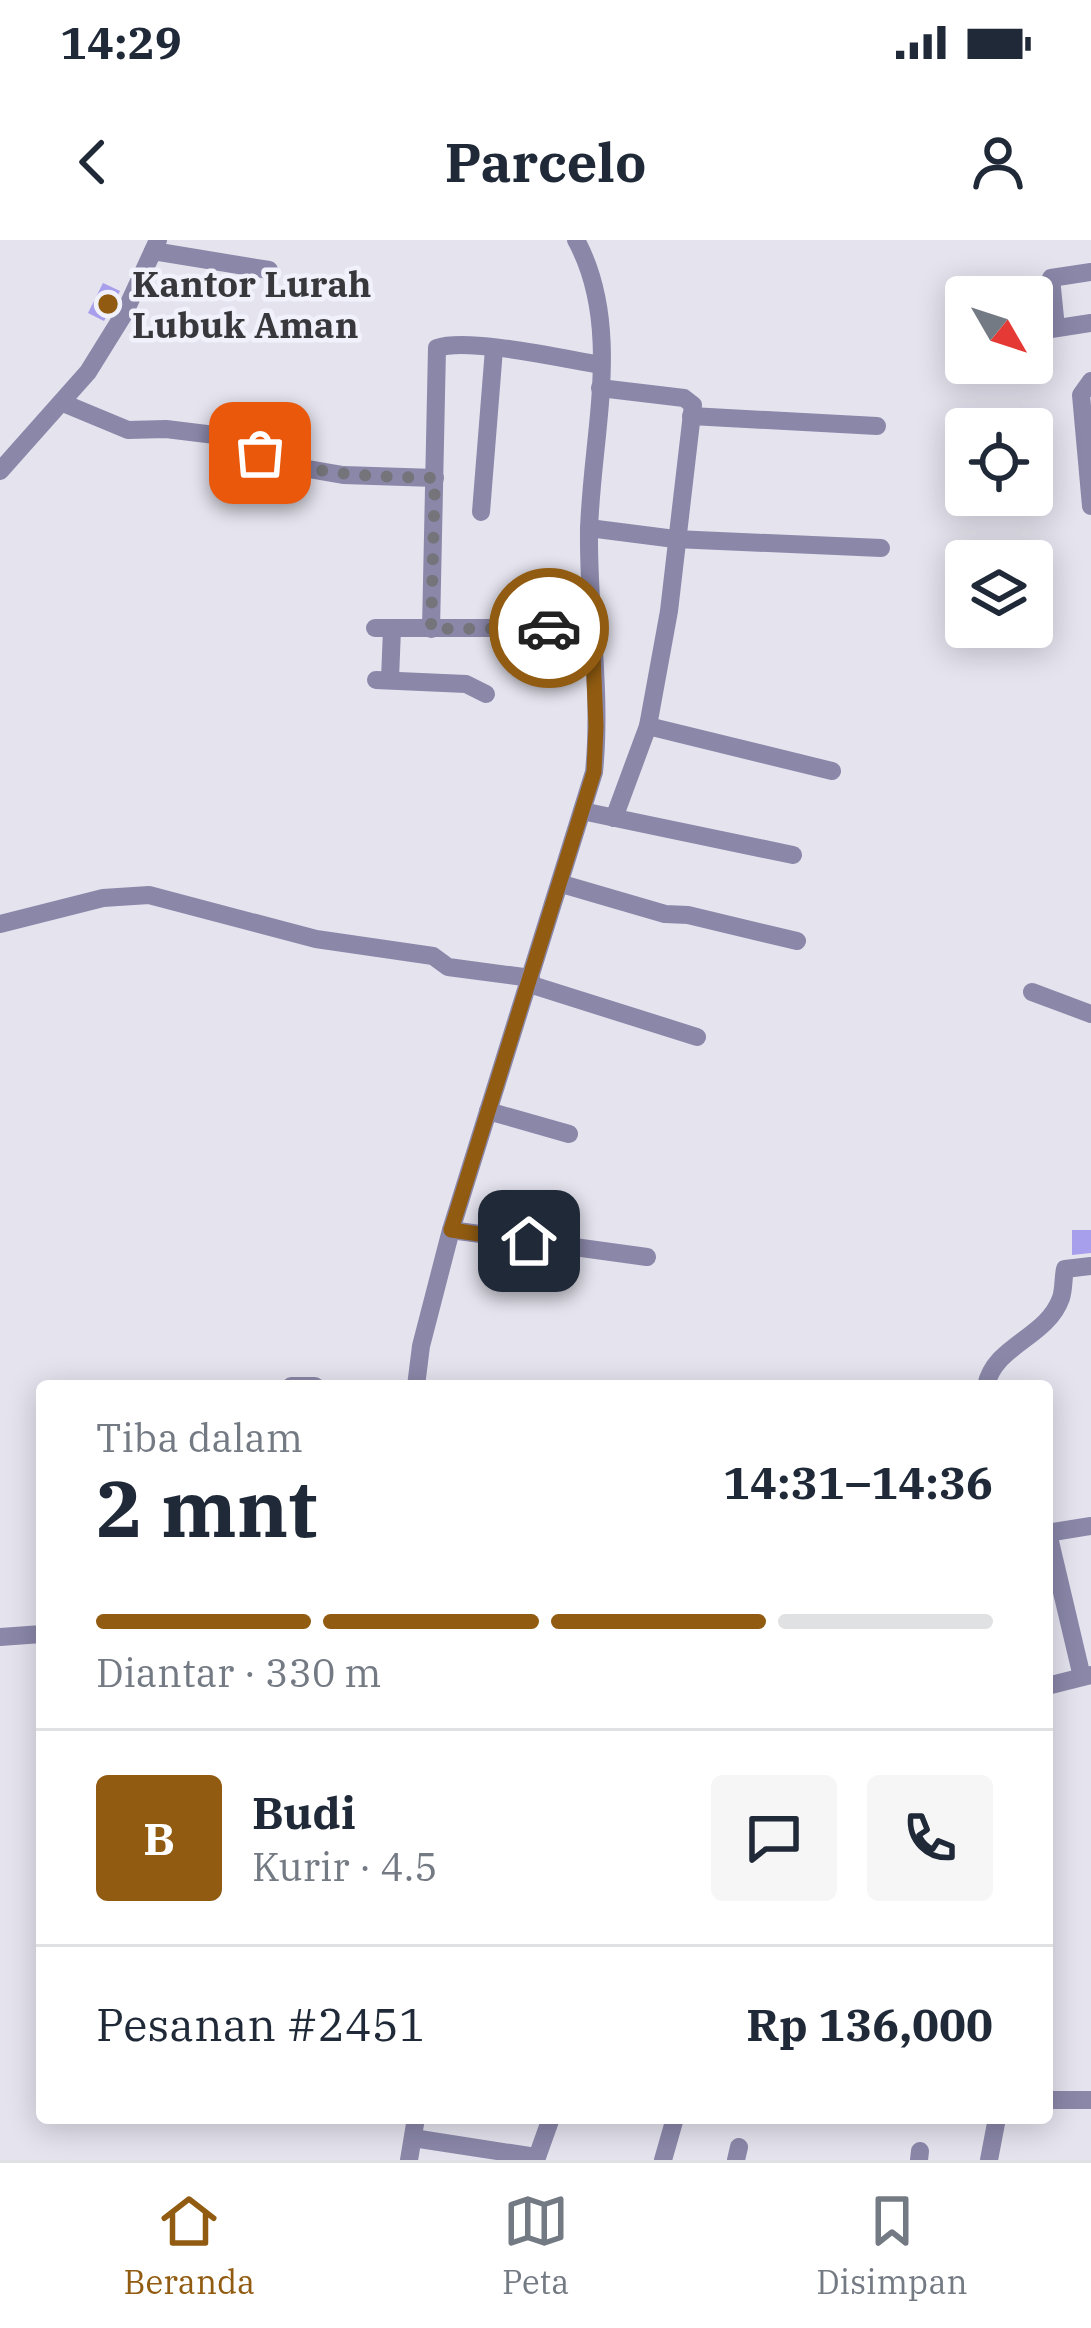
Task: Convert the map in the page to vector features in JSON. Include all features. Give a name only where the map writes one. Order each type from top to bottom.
[{"type":"street","points":[[417,1380],[451,1230],[562,884],[596,751],[590,528],[601,365],[596,286],[576,240]]},
{"type":"street","points":[[0,471],[88,372],[124,314],[154,244],[269,270]]},
{"type":"street","points":[[1056,328],[1051,278],[1091,272]]},
{"type":"street","points":[[1053,328],[1091,323]]},
{"type":"street","points":[[431,629],[436,348],[494,349],[601,365]]},
{"type":"street","points":[[481,512],[494,349]]},
{"type":"street","points":[[1091,381],[1081,395],[1091,506]]},
{"type":"street","points":[[600,388],[684,398],[693,405],[669,611],[648,726],[614,818]]},
{"type":"street","points":[[63,403],[128,430],[215,435],[291,466],[343,475],[435,478]]},
{"type":"street","points":[[691,416],[877,426]]},
{"type":"street","points":[[590,528],[675,539],[881,548]]},
{"type":"street","points":[[486,694],[466,684],[383,679],[384,628],[592,628]]},
{"type":"street","points":[[648,726],[832,771]]},
{"type":"street","points":[[582,811],[793,854]]},
{"type":"street","points":[[562,884],[665,914],[688,915],[797,941]]},
{"type":"street","points":[[0,924],[103,898],[149,896],[316,940],[433,956],[448,967],[530,981],[697,1037]]},
{"type":"street","points":[[1032,992],[1091,1014]]},
{"type":"street","points":[[488,1112],[569,1134]]},
{"type":"street","points":[[451,1230],[647,1257]]},
{"type":"street","points":[[989,1380],[998,1360],[1034,1336],[1060,1302],[1065,1269],[1091,1266]]},
{"type":"street","points":[[1053,1532],[1091,1526]]},
{"type":"street","points":[[1053,1555],[1086,1676],[1053,1684]]},
{"type":"street","points":[[0,1637],[36,1634]]},
{"type":"street","points":[[1053,2100],[1091,2100]]},
{"type":"street","points":[[409,2160],[414,2128],[536,2158],[549,2124]]},
{"type":"street","points":[[663,2160],[673,2124]]},
{"type":"street","points":[[989,2160],[996,2124]]},
{"type":"building","name":"Kantor Lurah Lubuk Aman","points":[[103,283],[120,291],[104,321],[88,313]]},
{"type":"building","points":[[1072,1230],[1091,1230],[1091,1253],[1072,1255]]},
{"type":"way so far","points":[[260,453],[291,466],[343,475],[435,478],[431,629],[549,628]]},
{"type":"place","name":"Kantor Lurah Lubuk Aman","points":[[108,304]]},
{"type":"route","points":[[529,1241],[451,1230],[594,772],[592,628],[549,628]]}]
